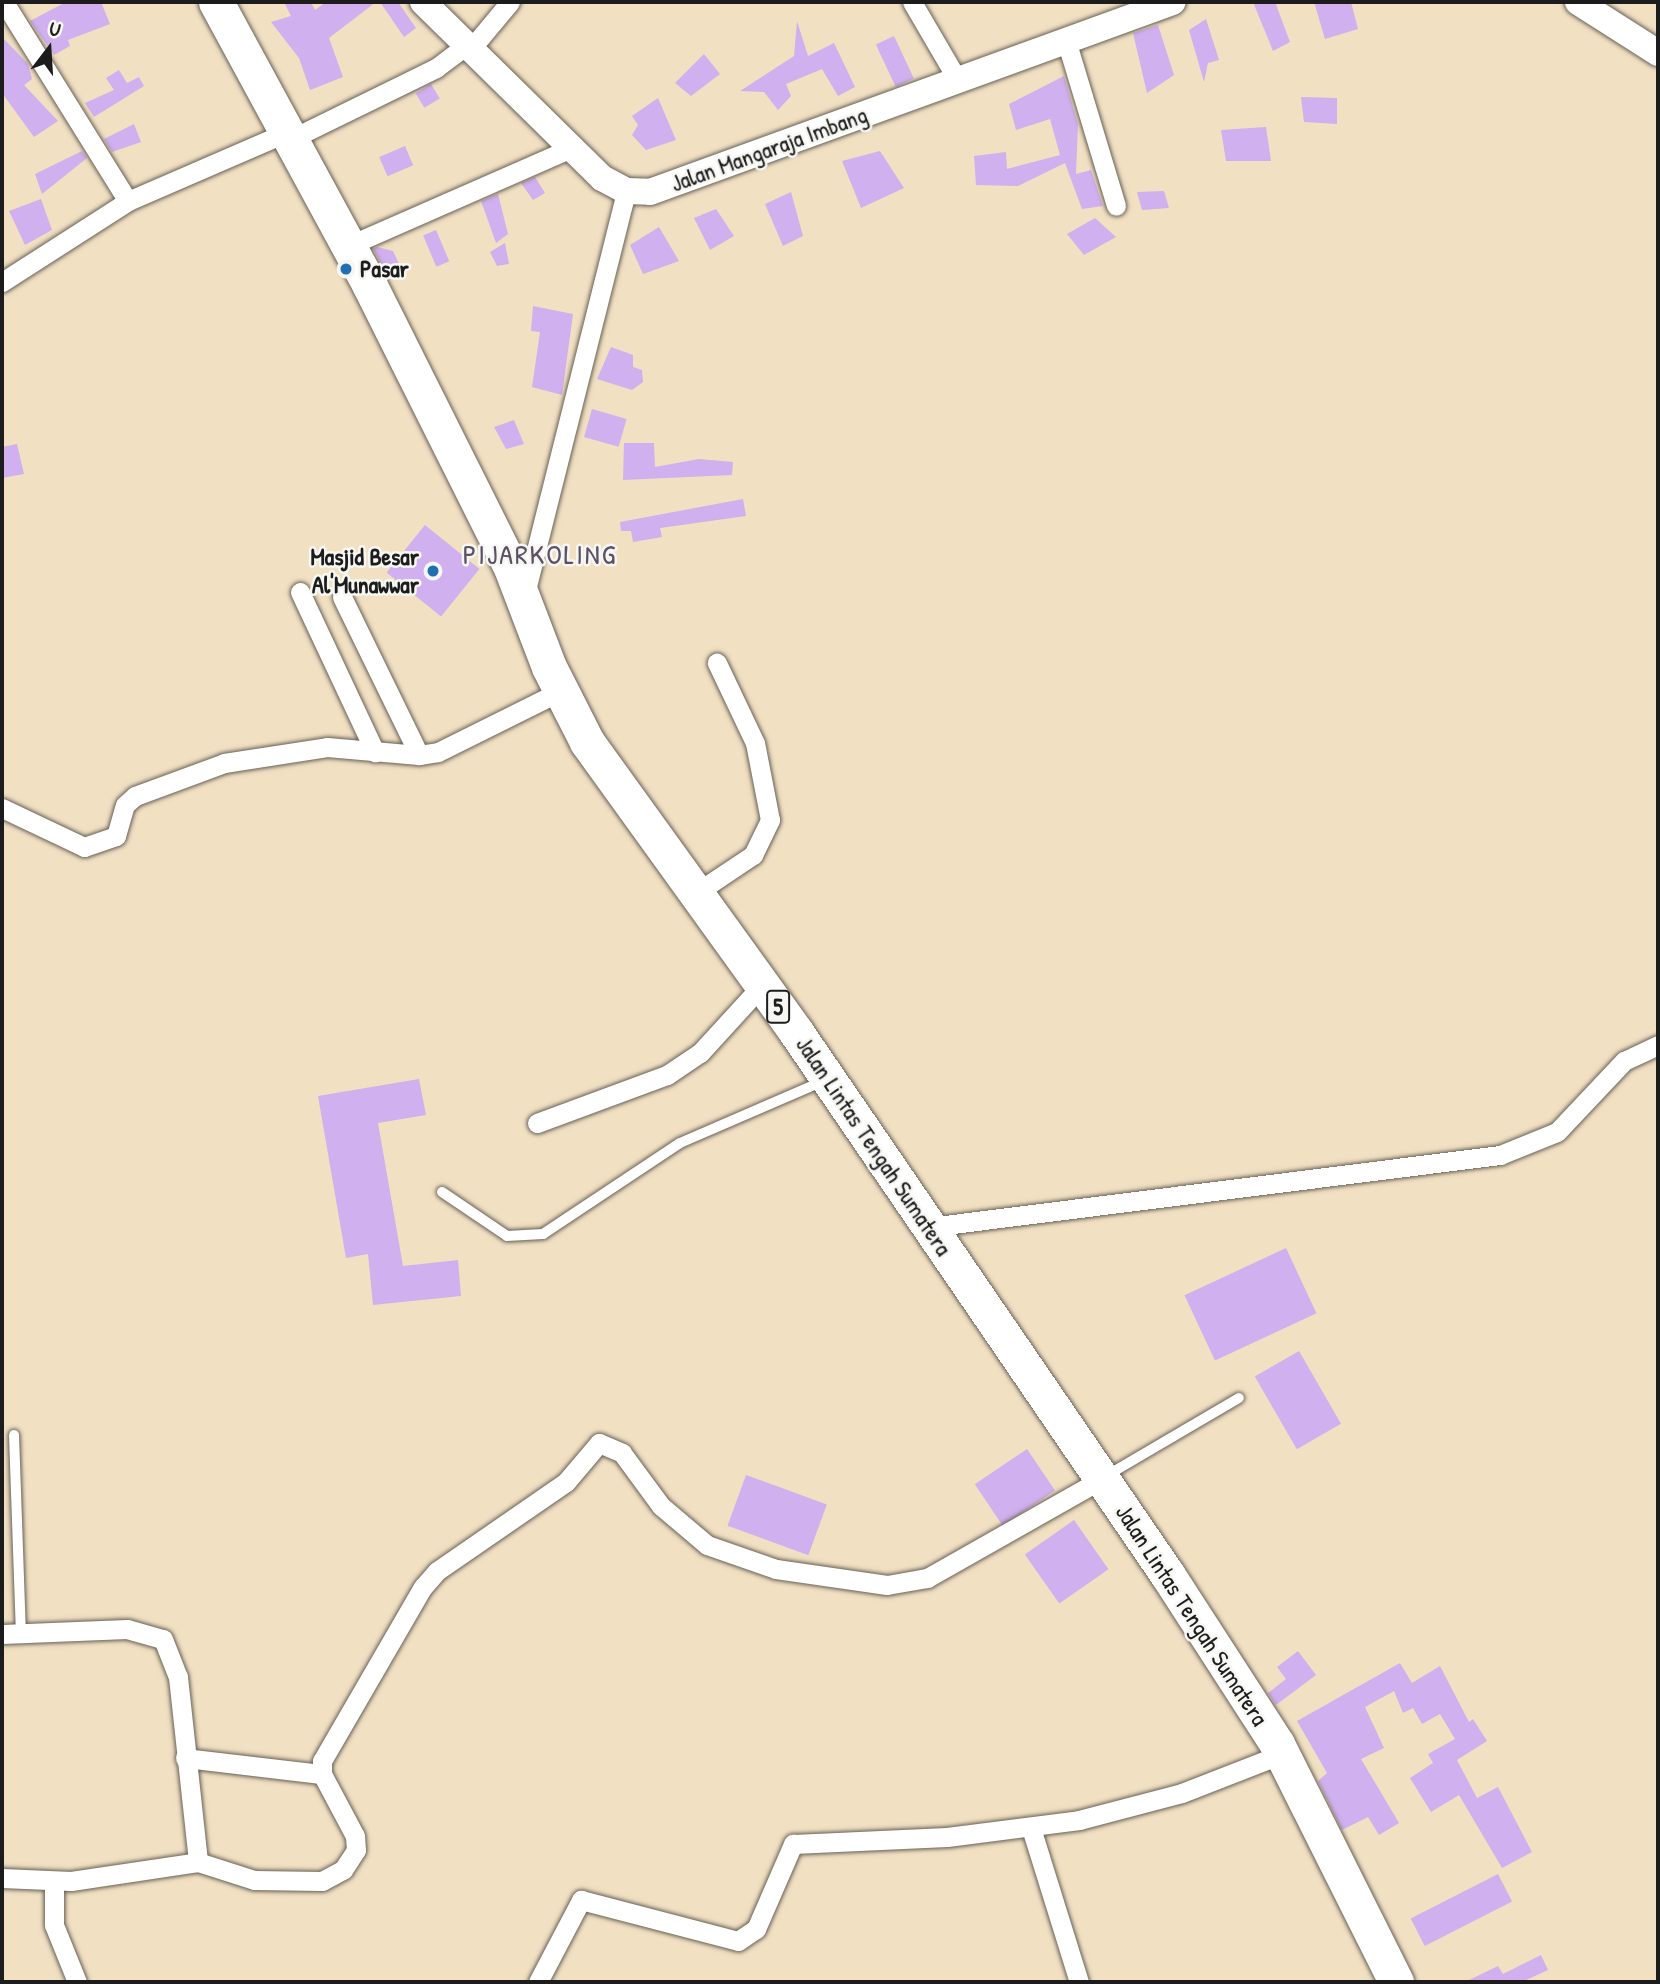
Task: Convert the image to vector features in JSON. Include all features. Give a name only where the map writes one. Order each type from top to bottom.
[{"type":"highway","name":"Jalan Lintas Tengah Sumatera","points":[[216,2],[348,246],[523,601],[561,691],[587,742],[828,1079],[1102,1479],[1282,1754],[1386,1980]]},
{"type":"street","points":[[4,2],[128,201]]},
{"type":"street","points":[[423,2],[467,49],[571,148],[626,191],[523,601]]},
{"type":"street","points":[[2,282],[128,201],[287,136],[436,68],[467,49],[510,2]]},
{"type":"street","points":[[912,2],[957,79]]},
{"type":"street","points":[[1578,2],[1658,53]]},
{"type":"street","name":"Jalan Mangaraja Imbang","points":[[626,191],[650,192],[1161,4]]},
{"type":"street","points":[[1066,40],[1116,206]]},
{"type":"street","points":[[348,246],[571,148]]},
{"type":"street","points":[[300,592],[375,752]]},
{"type":"street","points":[[342,597],[419,755]]},
{"type":"street","points":[[696,893],[753,855],[770,820],[755,743],[717,663]]},
{"type":"street","points":[[2,808],[84,847],[116,836],[125,805],[135,796],[225,763],[288,750],[419,755],[439,752],[561,691]]},
{"type":"street","points":[[537,1123],[667,1075],[700,1053],[762,985]]},
{"type":"street","points":[[929,1227],[1500,1155],[1557,1132],[1624,1061],[1658,1045]]},
{"type":"street","points":[[2,1878],[54,1881],[198,1862],[284,1884],[335,1877],[354,1857],[355,1836],[322,1774],[328,1746],[430,1579],[566,1482],[599,1443],[622,1453],[669,1515],[707,1545],[776,1569],[887,1585],[927,1578],[1102,1479]]},
{"type":"street","points":[[11,1633],[127,1629],[163,1639],[178,1677],[198,1862]]},
{"type":"street","points":[[538,1982],[581,1900],[738,1941],[755,1929],[793,1844],[1031,1828],[1116,1813],[1282,1754]]},
{"type":"street","points":[[185,1758],[322,1774]]},
{"type":"street","points":[[1031,1828],[1079,1982]]},
{"type":"street","points":[[54,1881],[54,1925],[77,1982]]},
{"type":"lane","points":[[442,1192],[507,1236],[543,1234],[680,1143],[828,1079]]},
{"type":"lane","points":[[1102,1479],[1239,1398]]},
{"type":"lane","points":[[11,1633],[14,1436]]},
{"type":"building","points":[[66,2],[101,2],[110,24],[68,40],[70,46],[54,55],[30,21]]},
{"type":"building","points":[[284,2],[311,2],[315,10],[326,2],[376,2],[329,38],[343,77],[310,90],[299,58],[271,22],[291,16]]},
{"type":"building","points":[[380,2],[398,2],[416,28],[404,37]]},
{"type":"building","points":[[1253,2],[1275,2],[1290,42],[1273,51]]},
{"type":"building","points":[[1314,2],[1351,2],[1358,29],[1325,39]]},
{"type":"building","points":[[1206,19],[1219,60],[1208,63],[1204,82],[1189,30]]},
{"type":"building","points":[[797,21],[808,56],[834,43],[855,87],[838,96],[822,69],[786,84],[791,96],[778,110],[764,92],[740,91],[794,56]]},
{"type":"building","points":[[1158,25],[1174,75],[1147,93],[1133,33]]},
{"type":"building","points":[[894,36],[914,79],[896,87],[876,44]]},
{"type":"building","points":[[2,37],[28,64],[32,79],[24,85],[58,121],[34,137],[2,93]]},
{"type":"building","points":[[704,54],[720,74],[691,96],[675,83]]},
{"type":"building","points":[[119,70],[127,83],[139,77],[144,86],[94,117],[85,103],[114,90],[106,78]]},
{"type":"building","points":[[1064,76],[1078,124],[1076,174],[1091,170],[1103,206],[1082,209],[1065,163],[1018,186],[976,185],[974,156],[1006,152],[1007,169],[1060,155],[1050,119],[1016,130],[1009,104]]},
{"type":"building","points":[[431,84],[440,99],[424,108],[416,93]]},
{"type":"building","points":[[1301,97],[1337,98],[1337,124],[1304,122]]},
{"type":"building","points":[[658,98],[676,140],[646,150],[632,135],[638,125],[632,116]]},
{"type":"building","points":[[134,124],[141,142],[112,152],[104,139]]},
{"type":"building","points":[[1266,127],[1271,161],[1226,161],[1221,130]]},
{"type":"building","points":[[405,146],[413,165],[387,176],[379,157]]},
{"type":"building","points":[[82,151],[87,158],[42,194],[35,174]]},
{"type":"building","points":[[880,151],[904,188],[861,208],[842,161]]},
{"type":"building","points":[[535,177],[545,193],[533,200],[521,183]]},
{"type":"building","points":[[1164,191],[1169,208],[1142,210],[1137,192]]},
{"type":"building","points":[[791,192],[803,236],[783,246],[765,204]]},
{"type":"building","points":[[498,194],[508,234],[496,243],[481,201]]},
{"type":"building","points":[[41,199],[52,230],[25,245],[9,211]]},
{"type":"building","points":[[716,209],[734,236],[710,250],[694,218]]},
{"type":"building","points":[[1095,218],[1116,237],[1084,255],[1067,234]]},
{"type":"building","points":[[659,227],[679,261],[643,274],[630,245]]},
{"type":"building","points":[[436,230],[449,261],[436,267],[423,235]]},
{"type":"building","points":[[505,243],[509,264],[497,266],[490,252]]},
{"type":"building","points":[[377,247],[393,251],[400,266],[386,272],[373,249]]},
{"type":"building","points":[[533,306],[573,314],[562,395],[532,387],[540,332],[531,331]]},
{"type":"building","points":[[611,347],[633,355],[633,367],[642,370],[643,382],[632,390],[597,379]]},
{"type":"building","points":[[592,409],[627,419],[619,447],[584,437]]},
{"type":"building","points":[[514,420],[524,444],[506,449],[494,427]]},
{"type":"building","points":[[624,443],[654,443],[655,467],[699,459],[733,462],[732,475],[623,480]]},
{"type":"building","points":[[17,444],[24,474],[2,478],[2,447]]},
{"type":"building","points":[[743,499],[746,516],[660,528],[662,537],[633,542],[631,531],[621,531],[620,522]]},
{"type":"building","name":"Masjid Besar Al'Munawwar","points":[[425,525],[479,569],[441,616],[387,572]]},
{"type":"building","points":[[419,1079],[426,1115],[378,1123],[403,1266],[458,1260],[461,1296],[373,1305],[368,1254],[346,1258],[318,1096]]},
{"type":"building","points":[[1286,1248],[1316,1313],[1215,1361],[1184,1295]]},
{"type":"building","points":[[1299,1351],[1341,1424],[1297,1449],[1255,1376]]},
{"type":"building","points":[[1027,1449],[1055,1490],[1003,1526],[975,1484]]},
{"type":"building","points":[[746,1475],[827,1504],[808,1555],[728,1526]]},
{"type":"building","points":[[1074,1520],[1108,1569],[1059,1604],[1025,1554]]},
{"type":"building","points":[[1298,1651],[1316,1675],[1276,1705],[1268,1693],[1286,1679],[1277,1667]]},
{"type":"building","points":[[1400,1663],[1412,1683],[1440,1666],[1469,1722],[1473,1719],[1487,1741],[1457,1760],[1477,1798],[1498,1787],[1532,1852],[1502,1868],[1459,1795],[1431,1812],[1410,1778],[1433,1763],[1428,1754],[1455,1739],[1440,1714],[1422,1724],[1413,1708],[1403,1713],[1394,1691],[1365,1707],[1384,1748],[1361,1759],[1399,1823],[1379,1835],[1368,1817],[1342,1830],[1318,1781],[1327,1773],[1297,1721]]},
{"type":"building","points":[[1498,1874],[1512,1902],[1425,1946],[1411,1918]]},
{"type":"building","points":[[1541,1955],[1548,1970],[1522,1982],[1465,1982],[1498,1966],[1503,1974]]},
{"type":"place","name":"Pasar","points":[[346,269]]},
{"type":"place","name":"Masjid Besar Al'Munawwar","points":[[433,571]]},
{"type":"district","name":"PIJARKOLING","points":[[540,554]]}]
